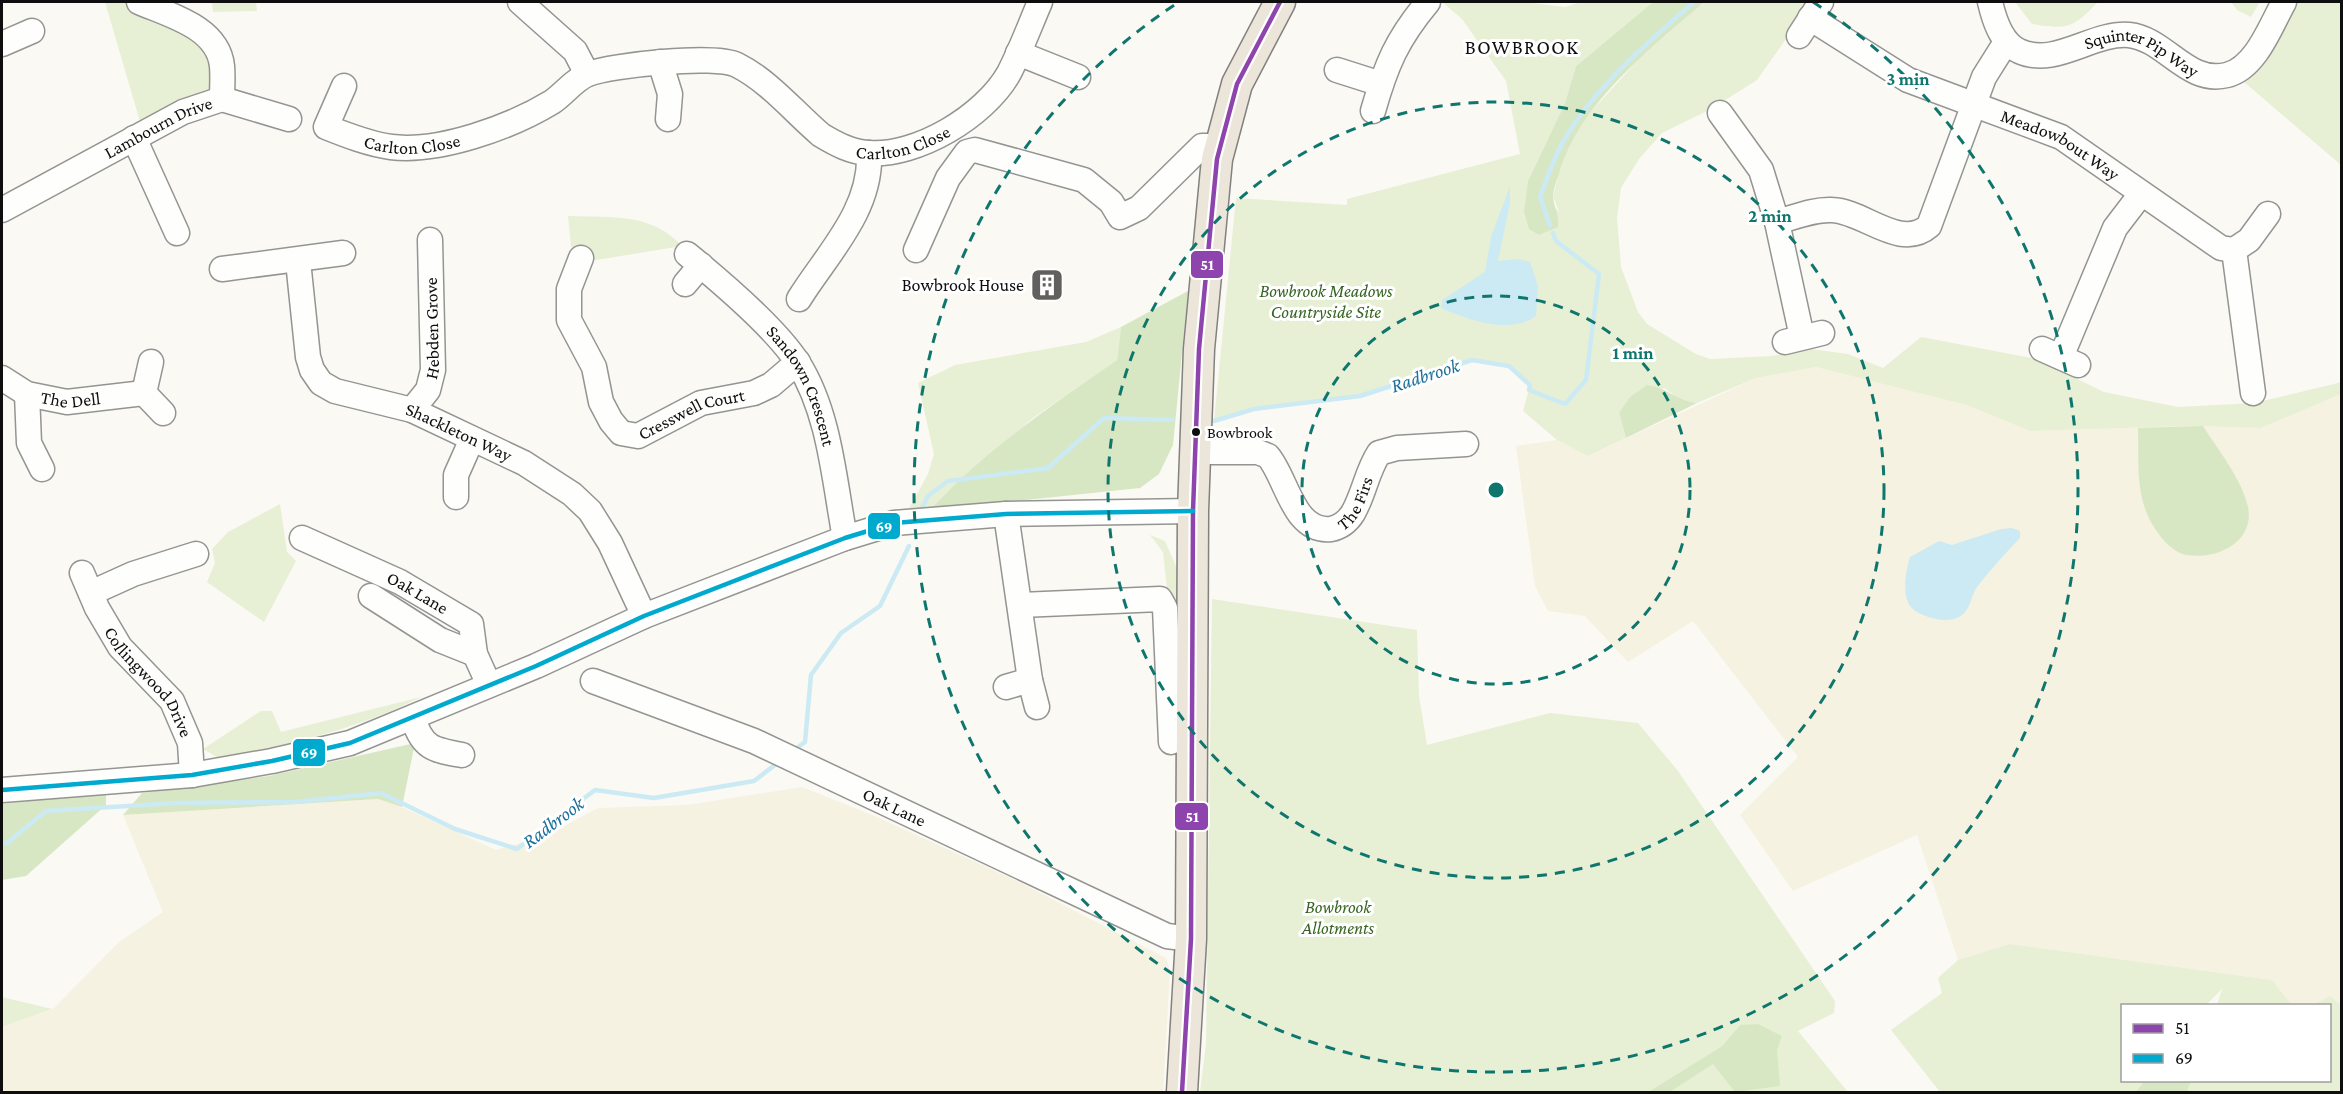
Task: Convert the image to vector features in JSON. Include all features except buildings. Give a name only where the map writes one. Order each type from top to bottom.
[{"type":"main road","points":[[1182,1092],[1191,939],[1193,512],[1199,349],[1220,146],[1237,84],[1280,2]]},
{"type":"street","name":"Lambourn Drive","points":[[2,210],[183,112],[222,99],[222,65],[217,49],[206,35],[191,24],[139,2]]},
{"type":"street","points":[[520,2],[575,51],[587,74]]},
{"type":"street","name":"Carlton Close","points":[[222,99],[391,147],[416,147],[446,142],[518,119],[552,101],[587,74],[728,51],[748,72],[821,135],[853,151],[869,153],[912,147],[930,140],[964,120],[1000,85],[1018,53],[1040,2]]},
{"type":"street","points":[[1373,111],[1381,84],[1405,29],[1428,2]]},
{"type":"street","points":[[1990,2],[1993,15],[2006,42]]},
{"type":"street","name":"Squinter Pip Way","points":[[2006,42],[2025,53],[2044,56],[2104,39],[2129,35],[2147,39],[2191,70],[2212,78],[2229,75],[2243,67],[2284,2]]},
{"type":"street","name":"Meadowbout Way","points":[[1810,19],[1908,80],[2061,137],[2221,248],[2234,250]]},
{"type":"street","points":[[2,44],[32,31]]},
{"type":"street","name":"Meadowbout Way","points":[[1777,222],[1812,212],[1832,210],[1848,212],[1896,233],[1910,235],[1920,233],[1929,226],[1984,77],[2006,42]]},
{"type":"street","points":[[1018,53],[1078,77]]},
{"type":"street","points":[[660,62],[670,94],[668,119]]},
{"type":"street","points":[[1337,70],[1381,84]]},
{"type":"street","points":[[326,127],[344,86]]},
{"type":"street","points":[[1721,112],[1761,170],[1777,222],[1803,337]]},
{"type":"street","points":[[134,138],[177,233]]},
{"type":"street","points":[[916,250],[948,178],[967,152],[975,150],[1084,180],[1111,202],[1120,217],[1139,208],[1202,146],[1220,146]]},
{"type":"street","points":[[799,299],[805,273],[853,217],[865,193],[870,175],[869,153]]},
{"type":"street","name":"Meadowbout Way","points":[[2061,357],[2115,228],[2141,194]]},
{"type":"street","points":[[2254,393],[2234,250],[2250,240],[2268,214]]},
{"type":"street","name":"Hebden Grove","points":[[412,410],[428,390],[433,370],[430,240]]},
{"type":"street","points":[[222,269],[298,261],[344,253]]},
{"type":"street","name":"Cresswell Court","points":[[581,258],[569,290],[569,320],[594,367],[601,402],[611,421],[621,433],[638,436],[701,403],[754,393],[771,385],[798,362]]},
{"type":"street","name":"Sandown Crescent","points":[[685,284],[694,260],[778,337],[798,362],[810,387],[826,435],[845,538]]},
{"type":"street","name":"Shackleton Way","points":[[298,261],[309,357],[312,370],[321,383],[335,391],[412,410],[546,475],[590,511],[610,543],[644,616]]},
{"type":"street","points":[[151,362],[144,393],[164,413]]},
{"type":"street","name":"The Dell","points":[[2,378],[27,394],[66,402],[144,393]]},
{"type":"street","points":[[27,394],[29,443],[42,469]]},
{"type":"street","points":[[451,481],[472,439]]},
{"type":"street","name":"The Firs","points":[[1196,452],[1258,452],[1268,456],[1301,516],[1315,527],[1327,529],[1341,526],[1352,515],[1379,453],[1406,447],[1466,444]]},
{"type":"street","points":[[2,790],[192,775],[272,761],[350,743],[568,652],[644,616],[845,538],[913,520],[1006,514],[1193,512]]},
{"type":"street","points":[[1006,514],[1021,604],[1030,680],[1037,707]]},
{"type":"street","name":"Oak Lane","points":[[302,538],[400,582],[471,624],[475,654],[489,685]]},
{"type":"street","name":"Collingwood Drive","points":[[192,775],[190,743],[172,701],[120,647],[86,583],[133,574],[196,554]]},
{"type":"street","points":[[371,596],[440,640],[475,654]]},
{"type":"street","points":[[1021,604],[1160,599],[1165,608],[1171,742]]},
{"type":"street","points":[[1006,687],[1030,680]]},
{"type":"street","name":"Oak Lane","points":[[593,681],[786,756],[1167,936],[1191,939]]},
{"type":"street","points":[[413,718],[418,734],[424,743],[434,749],[462,755]]},
{"type":"shaded area","points":[[1816,367],[1967,404],[2030,431],[2190,426],[2261,428],[2341,394],[2341,1005],[2330,996],[2315,1004],[2291,1004],[2272,980],[2011,944],[1958,960],[1917,835],[1793,891],[1740,815],[1798,757],[1693,621],[1628,662],[1585,616],[1548,611],[1535,586],[1516,446],[1557,440],[1588,456],[1756,378]]},
{"type":"shaded area","points":[[802,787],[877,817],[1019,882],[1166,958],[1170,970],[1163,1092],[2,1092],[2,1027],[53,1009],[119,942],[163,912],[123,815],[378,799],[402,807],[496,850],[548,835],[598,808],[687,805]]},
{"type":"green space","points":[[105,2],[124,2],[129,7],[178,25],[198,39],[212,61],[214,78],[209,95],[141,125]]},
{"type":"green space","points":[[212,2],[256,2],[257,11],[213,12]]},
{"type":"green space","name":"Bowbrook Meadows Countryside Site","points":[[1442,2],[1524,2],[1565,7],[1581,2],[1653,2],[1576,66],[1565,103],[1528,181],[1559,212],[1553,196],[1565,151],[1587,116],[1639,59],[1704,2],[1812,2],[1757,80],[1711,109],[1662,133],[1639,159],[1621,188],[1617,218],[1621,267],[1638,312],[1647,324],[1696,354],[1710,359],[1772,356],[1811,349],[1848,354],[1883,368],[1921,337],[2036,359],[2104,392],[2178,407],[2255,403],[2342,382],[2341,394],[2261,428],[2190,426],[2030,431],[1967,405],[1816,367],[1756,378],[1697,403],[1684,402],[1664,388],[1619,413],[1626,438],[1588,456],[1557,440],[1523,411],[1530,385],[1509,367],[1472,360],[1360,396],[1254,409],[1214,421],[1236,198],[1347,205],[1347,199],[1520,154],[1506,81],[1462,19]]},
{"type":"green space","points":[[1653,2],[1704,2],[1619,79],[1583,124],[1569,148],[1554,191],[1558,227],[1539,235],[1529,229],[1524,212],[1528,181],[1565,103],[1576,66]]},
{"type":"green space","points":[[2015,2],[2098,2],[2076,22],[2054,27],[2032,24]]},
{"type":"green space","points":[[2231,2],[2260,2],[2251,17],[2237,10]]},
{"type":"green space","points":[[2295,2],[2341,2],[2341,165],[2244,82],[2264,63]]},
{"type":"green space","points":[[568,216],[615,217],[644,222],[670,235],[682,246],[590,261],[571,246]]},
{"type":"green space","points":[[1188,291],[1173,445],[1159,474],[1140,488],[930,510],[996,448],[1117,360],[1121,327]]},
{"type":"green space","points":[[1121,327],[1117,360],[1033,418],[947,492],[930,510],[906,514],[928,474],[934,454],[918,383],[955,365],[1086,342]]},
{"type":"green space","points":[[1647,385],[1697,403],[1626,438],[1619,413],[1630,397]]},
{"type":"green space","points":[[2203,426],[2241,486],[2248,507],[2249,519],[2240,539],[2231,546],[2210,555],[2199,556],[2181,554],[2166,543],[2146,511],[2140,488],[2138,428]]},
{"type":"green space","points":[[280,504],[287,552],[296,561],[264,622],[207,582],[215,563],[212,549],[228,532]]},
{"type":"green space","points":[[1150,535],[1165,541],[1176,566],[1181,569],[1180,709],[1163,552]]},
{"type":"green space","name":"Bowbrook Allotments","points":[[1212,599],[1417,630],[1419,696],[1427,745],[1550,713],[1638,723],[1678,771],[1835,1001],[1834,1013],[1798,1031],[1848,1092],[1670,1092],[1713,1063],[1719,1071],[1740,1025],[1722,1046],[1648,1092],[1200,1092],[1206,1044]]},
{"type":"green space","points":[[421,697],[348,727],[222,760],[203,749],[261,711],[272,711],[281,732]]},
{"type":"green space","points":[[415,743],[402,807],[378,799],[123,815],[142,793],[269,776]]},
{"type":"green space","points":[[106,792],[106,805],[26,876],[2,880],[2,804]]},
{"type":"green space","points":[[2010,944],[2272,980],[2291,1004],[2217,1004],[2222,989],[2207,1004],[2121,1004],[2121,1082],[2143,1082],[2136,1092],[1940,1092],[1891,1030],[1942,993],[1938,978],[1958,960]]},
{"type":"green space","points":[[2330,996],[2341,1005],[2341,1092],[2187,1092],[2191,1082],[2331,1082],[2331,1004],[2315,1004]]},
{"type":"green space","points":[[2,997],[52,1009],[2,1027]]},
{"type":"green space","points":[[1758,1024],[1782,1036],[1777,1050],[1780,1086],[1735,1092],[1713,1064],[1670,1092],[1648,1092],[1722,1046],[1740,1025]]},
{"type":"green space","points":[[2143,1082],[2191,1082],[2187,1092],[2136,1092]]},
{"type":"water","points":[[1510,186],[1510,203],[1498,261],[1519,259],[1530,262],[1538,286],[1536,316],[1525,322],[1514,324],[1489,324],[1441,308],[1442,300],[1485,272],[1491,237]]},
{"type":"water","points":[[2012,528],[2020,531],[2020,538],[1977,587],[1967,609],[1960,616],[1940,620],[1919,613],[1910,605],[1905,585],[1910,557],[1939,541],[1952,545],[2001,529]]},
{"type":"waterway","name":"Radbrook","points":[[1550,225],[1540,197],[1556,155],[1575,123],[1623,67],[1694,2]]},
{"type":"waterway","name":"Radbrook","points":[[1214,421],[1254,409],[1360,396],[1472,360],[1509,366],[1530,385],[1529,390],[1565,404],[1586,380],[1599,274],[1556,241],[1553,233]]},
{"type":"waterway","name":"Radbrook","points":[[921,510],[928,496],[948,481],[1048,468],[1104,418],[1172,420]]},
{"type":"waterway","name":"Radbrook","points":[[794,750],[805,742],[811,675],[841,633],[880,606],[909,546]]},
{"type":"waterway","name":"Radbrook","points":[[2,843],[7,843],[46,811],[176,803],[295,802],[381,793],[455,829],[517,849],[595,790],[654,798],[754,781],[780,761]]},
{"type":"transit line","name":"51","points":[[1182,1092],[1191,939],[1193,511],[1199,349],[1217,159],[1237,84],[1280,2]]},
{"type":"transit line","name":"69","points":[[2,790],[192,775],[272,761],[350,743],[536,666],[644,616],[845,538],[894,523],[1006,514],[1193,511]]},
{"type":"place","name":"Bowbrook House","points":[[1047,285]]},
{"type":"place","name":"Bowbrook","points":[[1196,432]]},
{"type":"district","name":"BOWBROOK","points":[[1522,47]]}]
